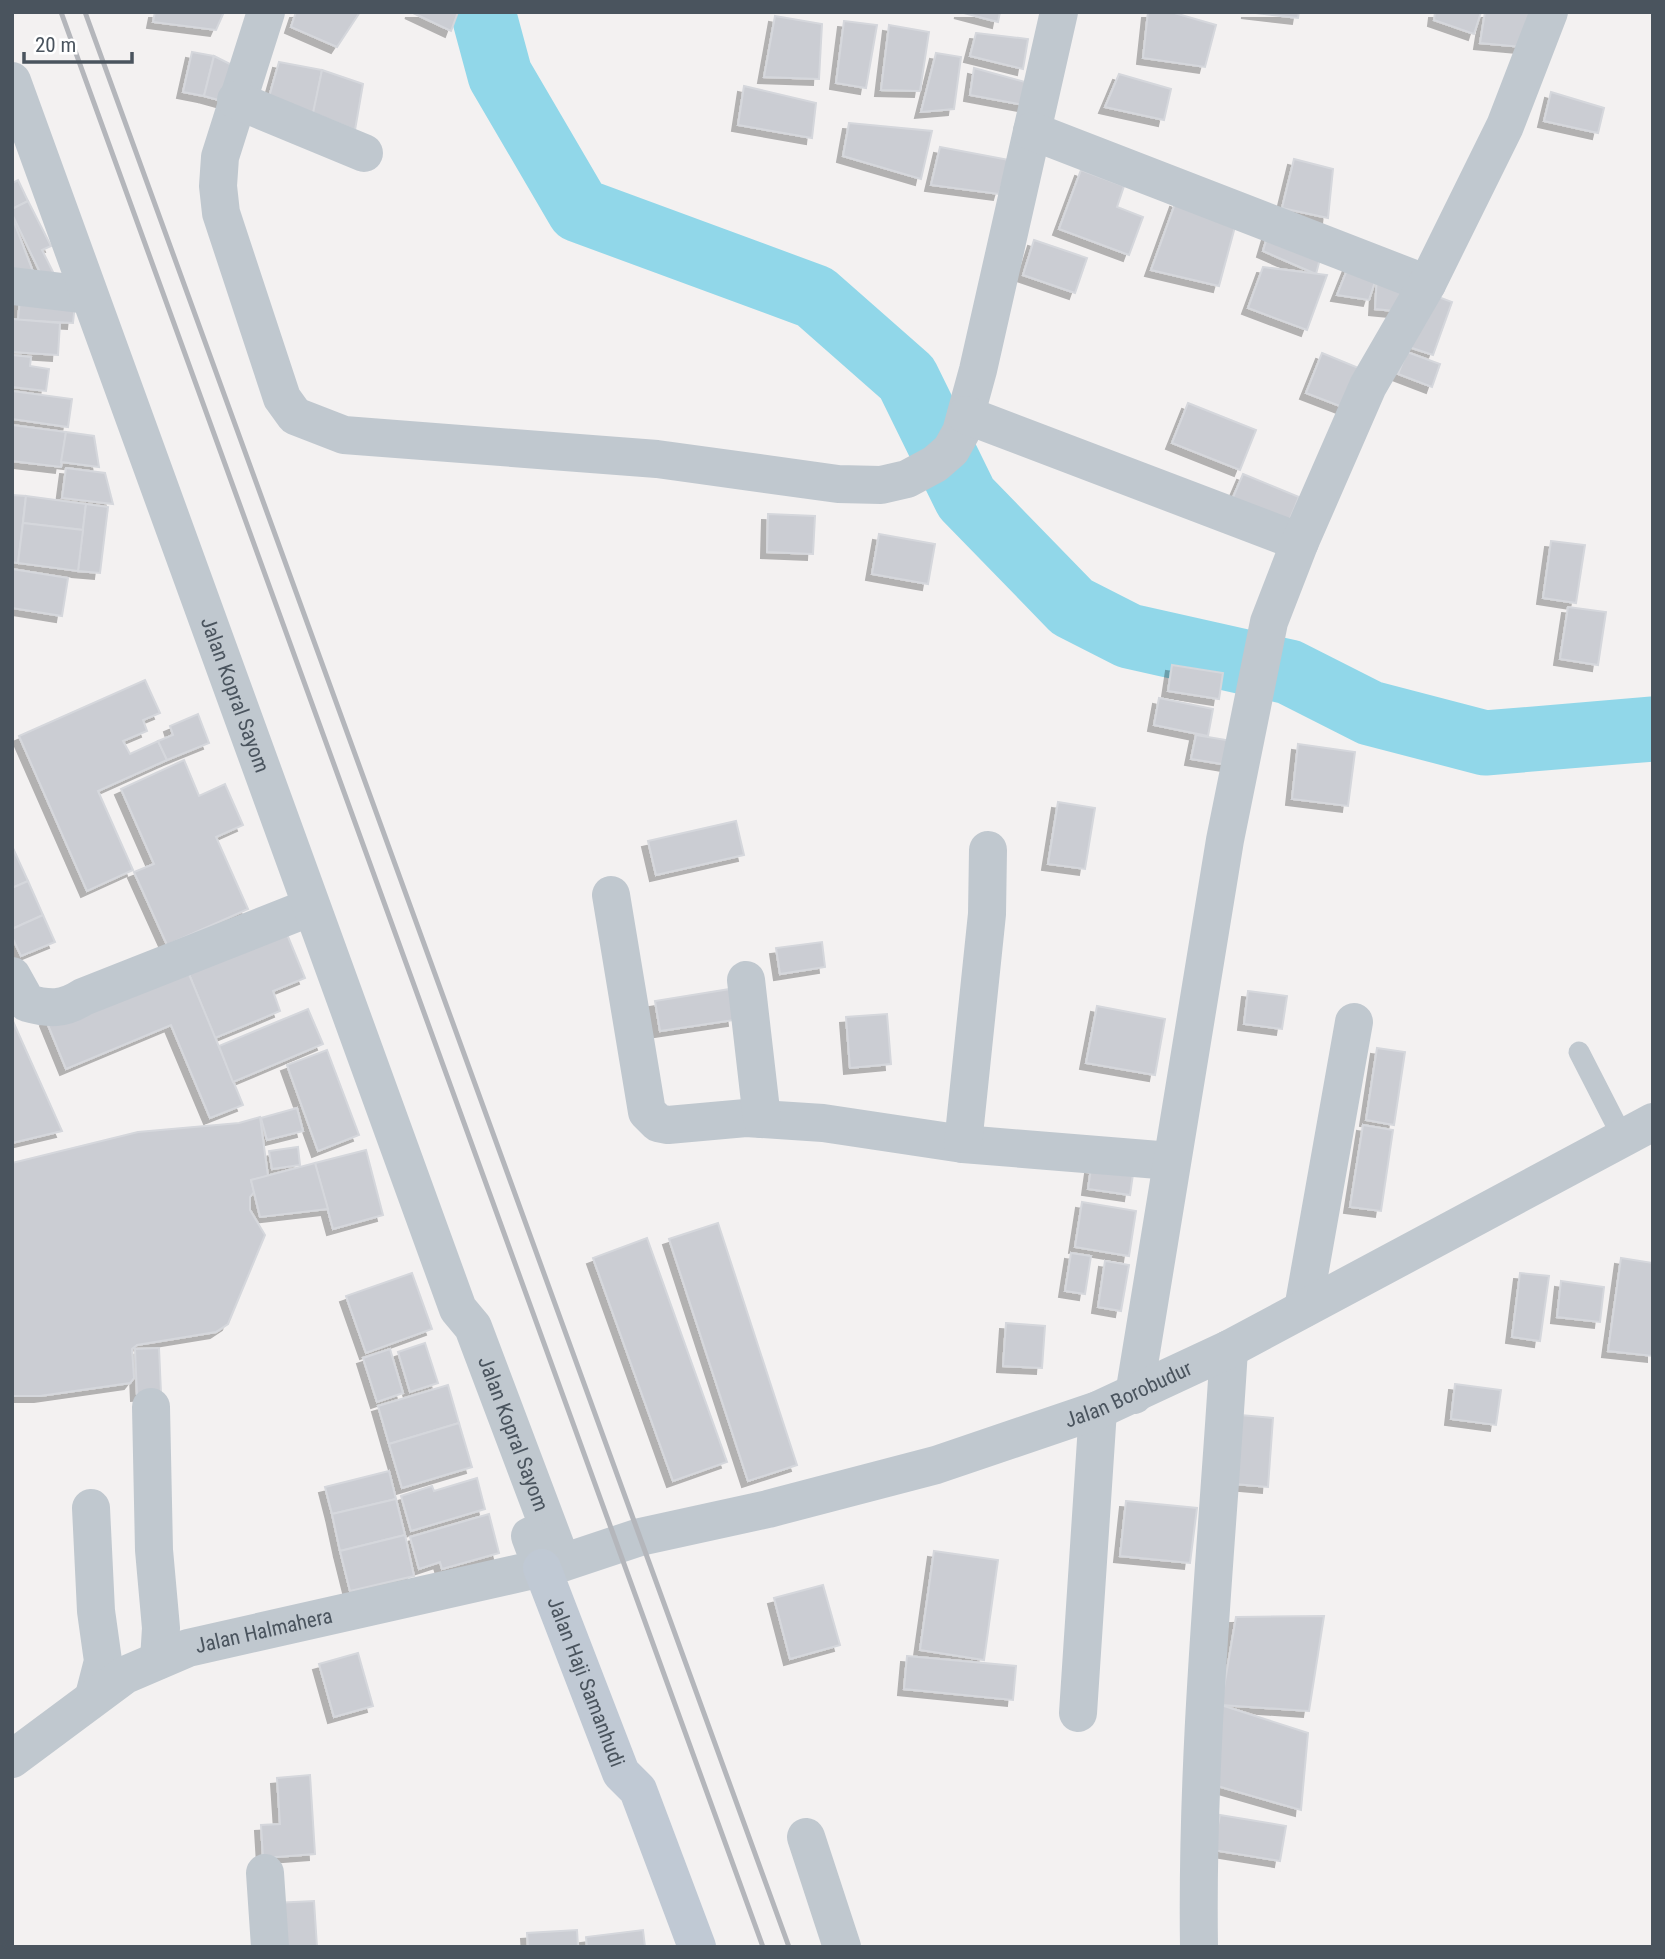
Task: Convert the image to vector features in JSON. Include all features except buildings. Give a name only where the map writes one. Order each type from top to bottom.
[{"type":"main road","name":"Jalan Haji Samanhudi","points":[[552,1566],[697,1947]]},
{"type":"street","points":[[266,12],[220,157],[218,186],[221,214],[269,366],[282,398],[295,416],[344,435],[657,459],[838,484],[881,485],[907,478],[943,457],[966,415],[1059,12]]},
{"type":"street","points":[[1134,1395],[1171,1161],[1252,703],[1269,622],[1300,542],[1368,386],[1427,284],[1505,126],[1549,12]]},
{"type":"street","name":"Jalan Kopral Sayom","points":[[12,81],[458,1308],[456,1334],[552,1566]]},
{"type":"street","points":[[236,100],[364,153]]},
{"type":"street","points":[[1032,131],[1427,284]]},
{"type":"street","points":[[12,286],[88,295]]},
{"type":"street","points":[[966,415],[1300,542]]},
{"type":"street","points":[[963,1144],[987,914],[988,850]]},
{"type":"street","points":[[611,895],[647,1112],[657,1123],[668,1125],[762,1119],[823,1123],[963,1144],[1171,1161]]},
{"type":"street","points":[[12,976],[27,1003],[49,1010],[70,1006],[83,997],[311,907]]},
{"type":"street","points":[[746,980],[762,1119]]},
{"type":"street","points":[[1303,1309],[1354,1022]]},
{"type":"street","name":"Jalan Borobudur","points":[[552,1566],[640,1537],[936,1465],[1098,1410],[1229,1349],[1638,1130]]},
{"type":"street","points":[[1199,1935],[1198,1884],[1208,1663],[1229,1349]]},
{"type":"street","points":[[151,1407],[159,1660]]},
{"type":"street","points":[[1078,1713],[1098,1410]]},
{"type":"street","points":[[91,1507],[96,1611],[103,1661],[94,1696]]},
{"type":"street","name":"Jalan Halmahera","points":[[12,1759],[125,1675],[188,1648],[258,1630],[552,1566]]},
{"type":"street","points":[[806,1838],[842,1947]]},
{"type":"street","points":[[265,1872],[270,1947]]},
{"type":"lane","points":[[1580,1052],[1638,1130]]},
{"type":"waterway","points":[[483,12],[500,75],[579,210],[815,297],[907,378],[966,498],[1072,607],[1129,636],[1289,672],[1370,713],[1485,743],[1653,729]]},
{"type":"railway","points":[[61,12],[763,1947]]},
{"type":"railway","points":[[85,12],[789,1947]]}]
